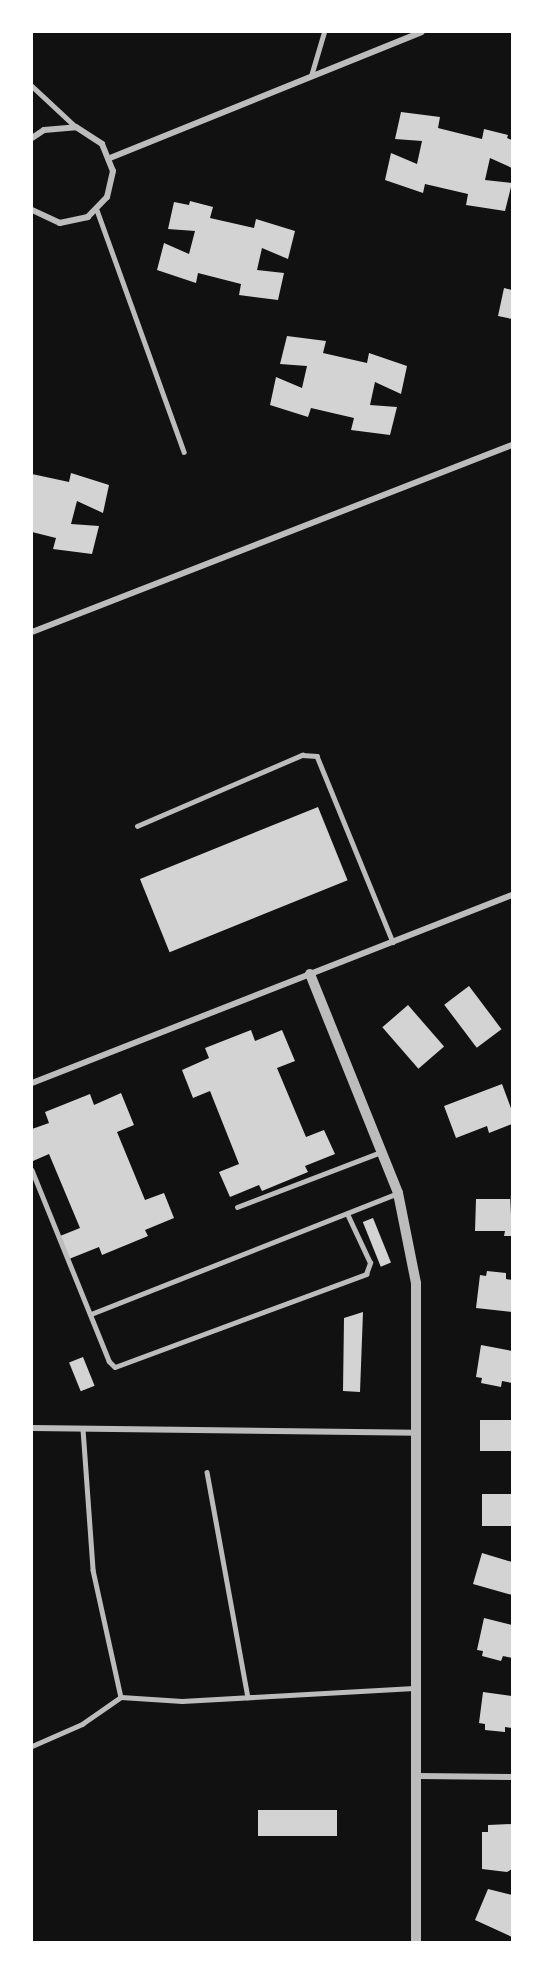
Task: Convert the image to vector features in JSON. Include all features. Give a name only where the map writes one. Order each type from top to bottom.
[{"type":"street","points":[[110,158],[422,32]]},
{"type":"street","points":[[32,138],[44,130],[76,127],[102,144],[110,158],[112,184],[97,210],[75,222],[60,223],[32,210]]},
{"type":"street","points":[[32,632],[513,445]]},
{"type":"street","points":[[32,1083],[513,896]]},
{"type":"street","points":[[310,974],[398,1193],[416,1283],[418,1776],[416,1942]]},
{"type":"street","points":[[32,1428],[416,1433]]},
{"type":"street","points":[[418,1776],[513,1777]]},
{"type":"lane","points":[[312,76],[324,32]]},
{"type":"lane","points":[[32,86],[76,127]]},
{"type":"lane","points":[[97,210],[184,452]]},
{"type":"lane","points":[[137,826],[302,755],[317,756],[393,942]]},
{"type":"lane","points":[[237,1207],[381,1152]]},
{"type":"lane","points":[[32,1170],[109,1361],[120,1367],[366,1274],[370,1263],[347,1214]]},
{"type":"lane","points":[[91,1314],[398,1193]]},
{"type":"lane","points":[[83,1429],[93,1570],[121,1697]]},
{"type":"lane","points":[[207,1472],[248,1697]]},
{"type":"lane","points":[[32,1746],[82,1724],[121,1697],[182,1701],[417,1688]]},
{"type":"building","points":[[401,112],[440,117],[438,128],[482,139],[484,129],[508,135],[507,138],[512,140],[512,168],[490,158],[485,180],[512,183],[505,211],[466,205],[468,194],[425,184],[423,193],[385,180],[391,153],[417,164],[422,141],[395,139]]},
{"type":"building","points":[[190,201],[213,207],[210,218],[254,228],[256,219],[295,231],[288,259],[262,248],[257,270],[284,273],[278,300],[239,295],[241,284],[198,273],[196,283],[157,270],[164,243],[189,254],[195,231],[168,229],[174,202],[189,205]]},
{"type":"building","points":[[504,288],[512,290],[512,319],[498,316]]},
{"type":"building","points":[[287,336],[326,341],[323,353],[367,363],[369,353],[407,366],[401,394],[375,382],[370,405],[397,407],[390,435],[351,430],[354,418],[311,408],[308,417],[270,405],[276,377],[302,388],[307,366],[280,364]]},
{"type":"building","points":[[71,473],[109,485],[103,513],[77,501],[71,524],[99,526],[92,554],[53,549],[56,538],[32,532],[32,474],[69,482]]},
{"type":"building","points":[[318,807],[348,880],[170,952],[140,879]]},
{"type":"building","points":[[469,986],[501,1029],[477,1048],[444,1005]]},
{"type":"building","points":[[408,1005],[444,1047],[418,1069],[382,1027]]},
{"type":"building","points":[[251,1030],[255,1041],[282,1030],[295,1061],[277,1068],[306,1137],[324,1130],[335,1154],[305,1166],[308,1172],[262,1191],[259,1185],[230,1197],[219,1172],[239,1164],[210,1091],[193,1098],[182,1070],[209,1058],[205,1048]]},
{"type":"building","points":[[502,1084],[512,1111],[512,1124],[489,1133],[487,1126],[456,1138],[444,1106]]},
{"type":"building","points":[[121,1093],[134,1125],[117,1132],[145,1200],[164,1193],[174,1218],[145,1230],[148,1236],[102,1255],[99,1247],[69,1259],[60,1236],[80,1228],[49,1154],[33,1161],[32,1129],[49,1123],[45,1112],[90,1094],[94,1105]]},
{"type":"building","points":[[510,1194],[512,1236],[504,1236],[505,1231],[475,1231],[476,1199],[510,1199]]},
{"type":"building","points":[[373,1218],[391,1263],[381,1267],[363,1222]]},
{"type":"building","points":[[487,1271],[506,1273],[506,1279],[512,1280],[512,1312],[476,1308],[480,1275],[486,1276]]},
{"type":"building","points":[[363,1312],[360,1392],[343,1391],[344,1318]]},
{"type":"building","points":[[481,1345],[512,1351],[512,1383],[502,1381],[501,1387],[481,1383],[482,1378],[476,1377]]},
{"type":"building","points":[[83,1357],[95,1386],[81,1391],[69,1363]]},
{"type":"building","points":[[480,1420],[512,1420],[512,1451],[480,1451]]},
{"type":"building","points":[[482,1494],[512,1494],[512,1526],[482,1526]]},
{"type":"building","points":[[482,1553],[512,1562],[512,1595],[473,1584]]},
{"type":"building","points":[[484,1618],[512,1625],[512,1658],[503,1656],[501,1661],[482,1656],[483,1651],[477,1650]]},
{"type":"building","points":[[483,1692],[512,1696],[512,1728],[505,1727],[505,1732],[485,1730],[485,1724],[479,1723]]},
{"type":"building","points":[[258,1810],[337,1810],[337,1836],[258,1836]]},
{"type":"building","points":[[512,1824],[512,1869],[507,1872],[482,1869],[482,1832],[488,1832],[488,1825]]},
{"type":"building","points":[[488,1889],[512,1895],[512,1937],[475,1920]]}]
